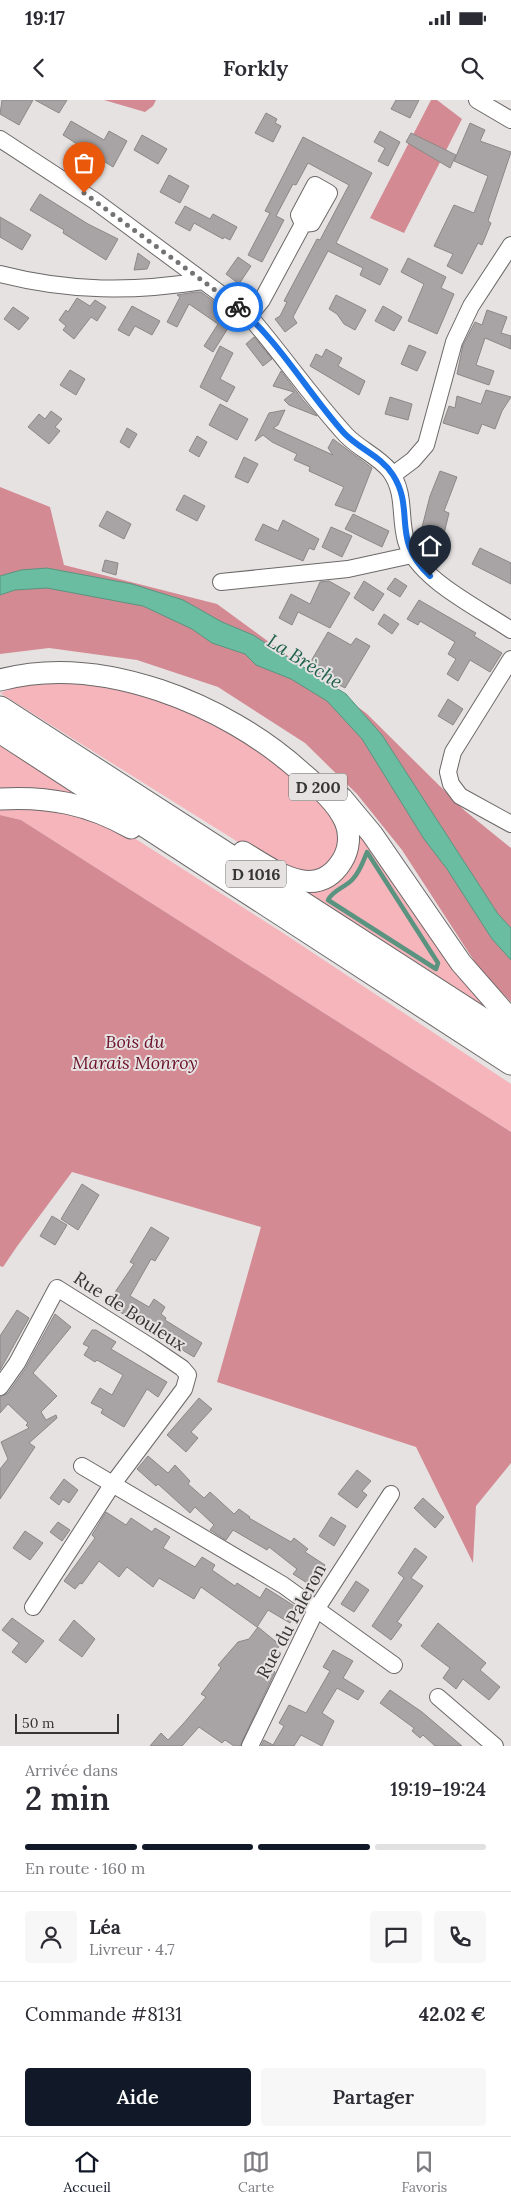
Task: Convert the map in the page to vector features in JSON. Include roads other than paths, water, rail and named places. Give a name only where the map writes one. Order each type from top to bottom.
[{"type":"highway","name":"D 1016","points":[[0,709],[511,1040]]},
{"type":"highway","name":"D 1016","points":[[0,730],[511,1062]]},
{"type":"main road","name":"D 200","points":[[0,668],[91,664],[166,682],[216,702],[277,739],[315,770],[352,809],[462,963],[511,1020]]},
{"type":"main road","name":"D 200","points":[[0,680],[33,668],[134,683],[187,701],[238,726],[296,767],[336,807],[347,825],[349,837],[347,851],[341,863],[329,875],[315,881],[295,880],[277,872],[196,824],[141,799]]},
{"type":"main road","points":[[0,799],[27,798],[64,801],[108,815],[223,887],[334,947]]},
{"type":"street","points":[[477,100],[511,120]]},
{"type":"street","points":[[0,139],[52,171],[248,316],[352,440],[383,464],[393,475],[400,492],[406,539],[412,555],[430,576],[511,630]]},
{"type":"street","points":[[248,316],[262,300],[303,224]]},
{"type":"street","points":[[393,475],[418,455],[429,437],[454,342],[471,306],[511,245]]},
{"type":"street","points":[[0,274],[46,285],[81,289],[153,287],[203,281]]},
{"type":"street","points":[[221,582],[358,568],[412,555]]},
{"type":"street","points":[[511,659],[454,752],[448,772],[451,784],[460,796],[511,824]]},
{"type":"street","name":"Rue de Bouleux","points":[[0,1387],[17,1363],[57,1288],[182,1368],[188,1380],[184,1389],[112,1485]]},
{"type":"street","points":[[82,1466],[271,1578],[317,1608],[394,1665]]},
{"type":"street","points":[[33,1607],[112,1485]]},
{"type":"street","name":"Rue du Paleron","points":[[250,1746],[317,1608],[391,1494]]},
{"type":"street","points":[[438,1697],[495,1746]]},
{"type":"waterway","points":[[367,852],[438,963],[436,969],[328,900],[355,877],[367,852]]},
{"type":"water label","name":"La Brèche","points":[[305,661]]},
{"type":"park label","name":"Bois du Marais Monroy","points":[[135,1051]]}]
